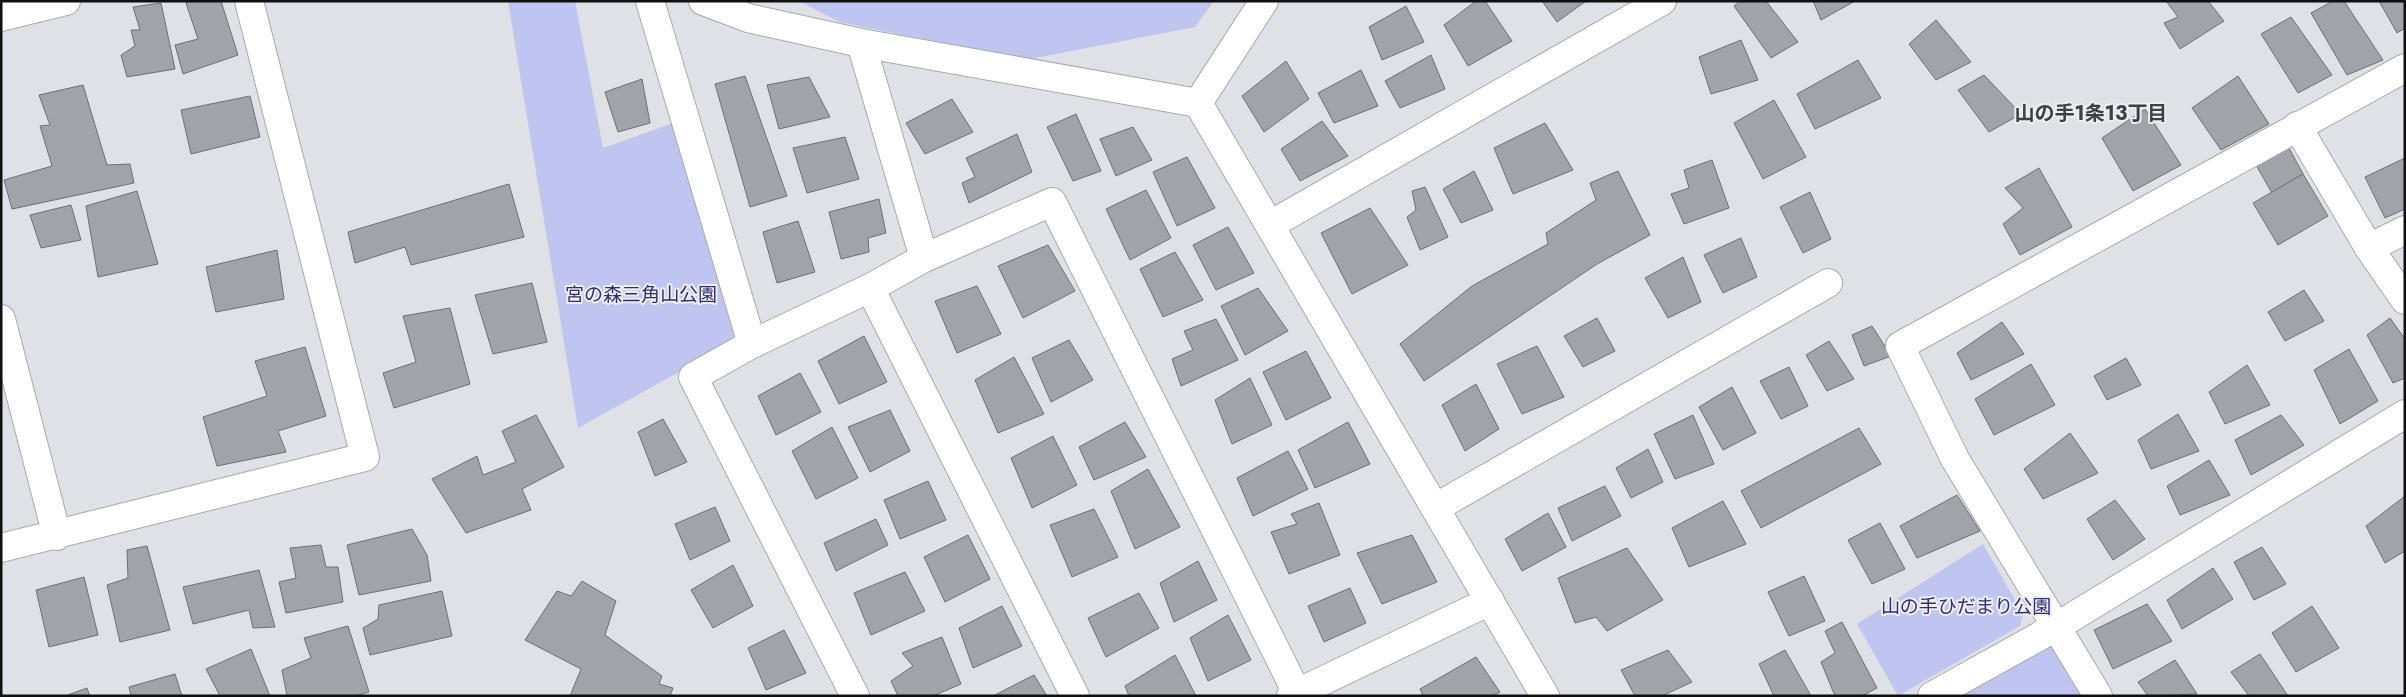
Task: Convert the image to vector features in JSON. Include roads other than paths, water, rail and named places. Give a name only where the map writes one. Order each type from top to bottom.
[{"type":"street","points":[[1,17],[66,1]]},
{"type":"street","points":[[1,548],[56,536],[365,457],[249,1]]},
{"type":"street","points":[[650,1],[752,344]]},
{"type":"street","points":[[703,1],[748,18],[860,43],[1198,103],[1546,696]]},
{"type":"street","points":[[1198,103],[1264,1]]},
{"type":"street","points":[[1270,225],[1662,1]]},
{"type":"street","points":[[860,43],[924,258]]},
{"type":"street","points":[[2098,696],[1955,459],[1900,346],[2405,68]]},
{"type":"street","points":[[2297,126],[2369,248],[2405,300]]},
{"type":"street","points":[[855,696],[694,377],[752,344],[870,288],[924,258],[1052,202],[1294,694],[1490,601]]},
{"type":"street","points":[[2369,248],[2405,230]]},
{"type":"street","points":[[1436,508],[1828,283]]},
{"type":"street","points":[[870,288],[1075,696]]},
{"type":"street","points":[[1,319],[56,536]]},
{"type":"street","points":[[1932,696],[2056,627],[2405,414]]},
{"type":"district","name":"山の手1条13丁目","points":[[2091,113]]},
{"type":"park label","name":"宮の森三角山公園","points":[[641,294]]},
{"type":"park label","name":"山の手ひだまり公園","points":[[1966,606]]}]
